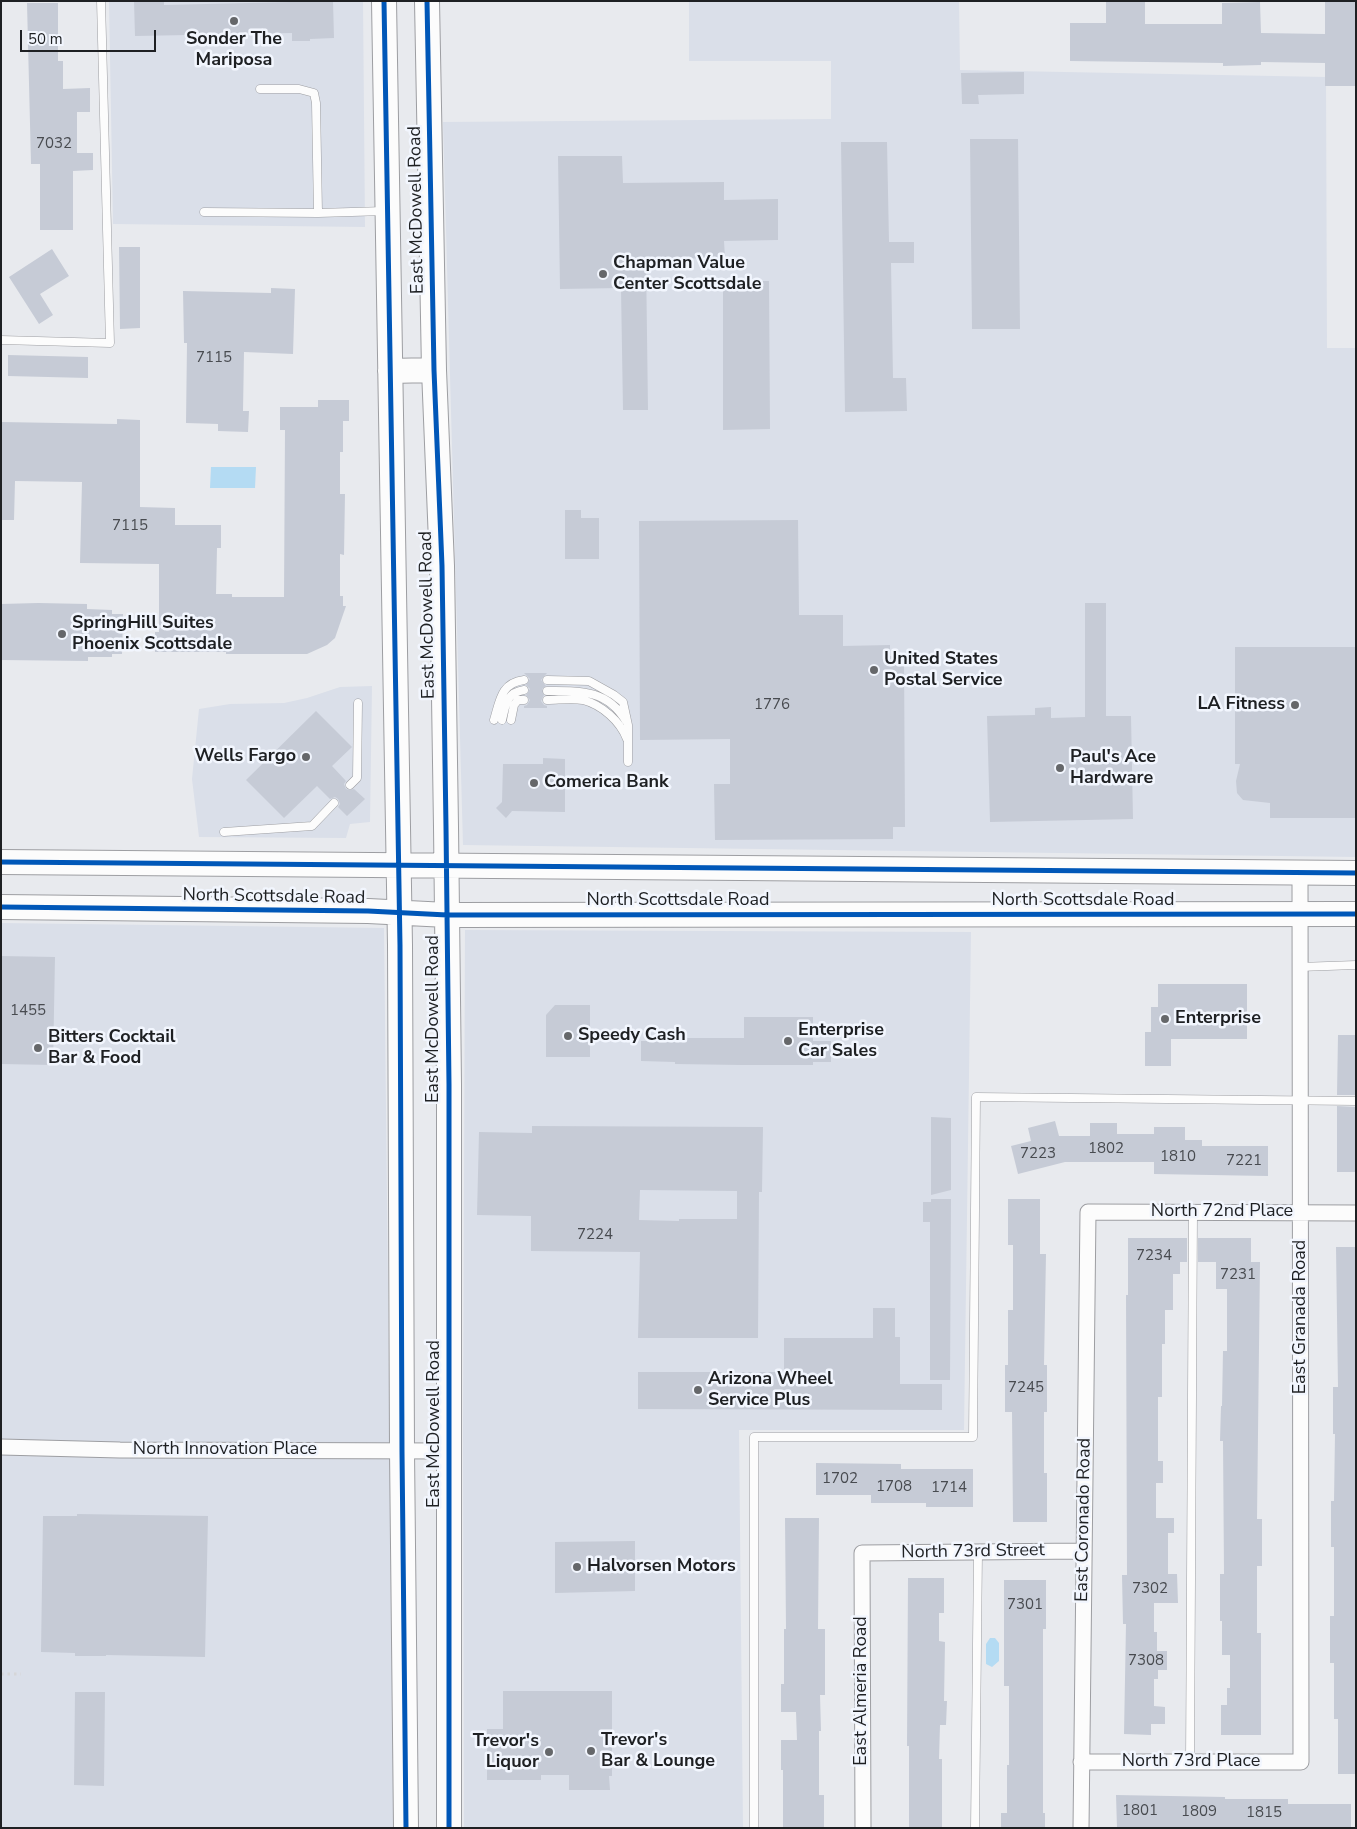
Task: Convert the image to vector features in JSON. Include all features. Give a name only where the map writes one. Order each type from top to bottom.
[{"type":"main road","name":"East McDowell Road","points":[[384,1],[399,913],[406,1828]]},
{"type":"main road","name":"East McDowell Road","points":[[427,1],[434,370],[442,566],[447,865],[449,1828]]},
{"type":"main road","points":[[390,371],[434,370]]},
{"type":"main road","name":"North Scottsdale Road","points":[[1,862],[1356,873]]},
{"type":"main road","name":"North Scottsdale Road","points":[[1,907],[368,911],[447,915],[1356,914]]},
{"type":"street","name":"East Granada Road","points":[[1300,872],[1301,1762]]},
{"type":"street","name":"North 72nd Place","points":[[1088,1212],[1356,1213]]},
{"type":"street","name":"East Coronado Road","points":[[1081,1828],[1080,1762],[1088,1212]]},
{"type":"street","name":"North Innovation Place","points":[[1,1447],[120,1450],[449,1451]]},
{"type":"street","name":"North 73rd Street","points":[[862,1553],[1083,1551]]},
{"type":"street","name":"East Almeria Road","points":[[862,1553],[863,1828]]},
{"type":"street","name":"North 73rd Place","points":[[1080,1762],[1301,1762]]},
{"type":"lane","points":[[1,340],[110,343],[101,1]]},
{"type":"lane","points":[[260,89],[300,89],[314,93],[316,103],[318,213]]},
{"type":"lane","points":[[204,212],[318,213],[387,211]]},
{"type":"lane","points":[[502,720],[498,705],[508,685],[524,680]]},
{"type":"lane","points":[[547,680],[581,681],[596,684],[623,702],[628,725],[628,762]]},
{"type":"lane","points":[[502,720],[506,703],[512,694],[524,690]]},
{"type":"lane","points":[[547,690],[582,691],[598,696],[610,703],[621,713],[628,725]]},
{"type":"lane","points":[[502,720],[518,700],[524,700]]},
{"type":"lane","points":[[547,700],[582,700],[598,707],[616,721],[628,740]]},
{"type":"lane","points":[[350,785],[357,778],[358,703]]},
{"type":"lane","points":[[224,832],[312,826],[334,803]]},
{"type":"lane","points":[[1300,967],[1356,965]]},
{"type":"lane","points":[[754,1828],[754,1437],[973,1437],[976,1098],[1356,1101]]},
{"type":"lane","points":[[1190,1762],[1193,1212]]},
{"type":"lane","points":[[975,1828],[978,1552]]},
{"type":"path","points":[[1,1674],[20,1674]]},
{"type":"shaded area","points":[[109,1],[363,1],[365,227],[113,224]]},
{"type":"shaded area","points":[[689,1],[959,1],[960,70],[1326,77],[1327,348],[1356,348],[1356,857],[463,845],[443,122],[831,119],[831,61],[689,61]]},
{"type":"shaded area","points":[[372,686],[370,822],[350,824],[346,838],[199,837],[192,779],[199,709],[230,704],[284,703],[307,698],[340,687]]},
{"type":"shaded area","points":[[1,923],[384,928],[394,1828],[1,1828]]},
{"type":"shaded area","points":[[465,930],[971,932],[964,1430],[739,1430],[743,1828],[464,1828]]},
{"type":"water","points":[[211,467],[256,467],[255,488],[210,488]]},
{"type":"water","points":[[990,1638],[995,1638],[999,1643],[999,1661],[992,1667],[986,1664],[986,1644]]},
{"type":"building","name":"Sonder The Mariposa","points":[[134,1],[164,1],[164,5],[333,1],[334,38],[292,41],[292,33],[135,36]]},
{"type":"building","points":[[1106,1],[1145,1],[1145,24],[1222,24],[1222,3],[1260,2],[1261,33],[1325,34],[1325,1],[1356,1],[1356,86],[1325,86],[1325,63],[1261,62],[1261,65],[1223,66],[1223,63],[1070,61],[1070,23],[1106,23]]},
{"type":"building","points":[[27,3],[58,3],[58,61],[63,61],[63,89],[90,88],[90,112],[77,112],[77,153],[93,153],[93,170],[73,171],[73,230],[40,230],[40,164],[31,164]]},
{"type":"building","points":[[1024,72],[1024,94],[978,95],[979,104],[962,104],[961,73]]},
{"type":"building","points":[[970,139],[1018,139],[1020,329],[972,329]]},
{"type":"building","points":[[841,142],[887,142],[889,242],[914,242],[914,263],[891,263],[893,378],[906,378],[907,411],[845,412]]},
{"type":"building","name":"Chapman Value Center Scottsdale","points":[[558,156],[622,156],[623,183],[724,182],[724,200],[778,199],[778,240],[724,241],[725,258],[646,259],[648,410],[623,410],[621,288],[560,289]]},
{"type":"building","points":[[119,247],[140,247],[140,328],[120,329]]},
{"type":"building","points":[[52,249],[69,276],[40,294],[53,315],[39,324],[9,277]]},
{"type":"building","points":[[723,281],[769,281],[770,429],[723,430]]},
{"type":"building","points":[[271,288],[295,289],[293,354],[244,352],[243,411],[249,411],[248,432],[218,431],[218,424],[186,423],[187,343],[184,343],[183,291],[271,293]]},
{"type":"building","points":[[8,355],[88,357],[88,378],[8,376]]},
{"type":"building","points":[[318,400],[349,400],[349,421],[343,421],[343,452],[340,452],[340,494],[345,494],[344,555],[340,554],[340,596],[343,596],[343,606],[346,606],[335,638],[327,645],[307,654],[155,652],[155,632],[159,632],[159,564],[80,563],[82,482],[15,481],[14,520],[1,520],[1,422],[117,424],[117,419],[140,420],[140,507],[175,508],[175,525],[221,525],[221,548],[217,548],[216,594],[232,594],[232,597],[284,597],[285,430],[280,430],[280,407],[318,407]]},
{"type":"building","points":[[565,510],[581,510],[581,518],[599,518],[599,559],[565,559]]},
{"type":"building","points":[[798,520],[799,615],[843,615],[843,646],[890,645],[890,656],[904,656],[905,827],[893,827],[893,839],[715,840],[714,784],[730,784],[730,739],[640,740],[639,521]]},
{"type":"building","name":"Paul's Ace Hardware","points":[[1085,603],[1106,603],[1106,716],[1131,716],[1133,819],[990,822],[987,716],[1035,715],[1035,708],[1051,707],[1051,718],[1085,717]]},
{"type":"building","name":"SpringHill Suites Phoenix Scottsdale","points":[[1,604],[87,604],[87,609],[112,610],[112,614],[123,614],[122,654],[112,654],[112,657],[88,657],[88,661],[1,660]]},
{"type":"building","name":"LA Fitness","points":[[1235,647],[1356,647],[1356,818],[1270,818],[1270,803],[1243,800],[1237,793],[1236,781],[1240,764],[1235,764]]},
{"type":"building","points":[[524,673],[547,673],[541,680],[546,686],[542,689],[544,695],[541,701],[547,708],[524,708],[530,700],[526,695],[530,689],[526,685],[530,679]]},
{"type":"building","name":"Wells Fargo","points":[[316,711],[352,747],[332,766],[346,781],[344,784],[346,789],[354,789],[365,799],[347,816],[338,807],[340,804],[338,799],[335,797],[330,799],[317,786],[284,818],[246,780]]},
{"type":"building","name":"Comerica Bank","points":[[543,758],[565,759],[565,812],[512,811],[506,818],[496,808],[502,802],[503,764],[543,764]]},
{"type":"building","points":[[1,956],[55,957],[53,1065],[1,1064]]},
{"type":"building","points":[[1158,984],[1247,984],[1247,1039],[1171,1039],[1171,1066],[1145,1066],[1145,1032],[1151,1032],[1151,1007],[1158,1007]]},
{"type":"building","name":"Speedy Cash","points":[[555,1005],[590,1005],[590,1057],[546,1057],[546,1015]]},
{"type":"building","points":[[744,1017],[813,1017],[813,1041],[831,1041],[831,1062],[813,1062],[813,1065],[741,1065],[675,1064],[675,1062],[641,1061],[641,1041],[675,1041],[675,1038],[744,1038]]},
{"type":"building","points":[[1338,1035],[1356,1035],[1356,1095],[1337,1095]]},
{"type":"building","points":[[1337,1106],[1356,1107],[1356,1172],[1337,1172]]},
{"type":"building","points":[[931,1117],[951,1118],[951,1190],[931,1195]]},
{"type":"building","points":[[1055,1121],[1059,1136],[1090,1136],[1090,1123],[1117,1123],[1117,1134],[1154,1134],[1154,1127],[1185,1127],[1185,1140],[1202,1140],[1202,1146],[1268,1146],[1268,1176],[1154,1174],[1154,1162],[1065,1162],[1018,1174],[1011,1146],[1031,1141],[1028,1128]]},
{"type":"building","points":[[532,1126],[763,1127],[762,1192],[759,1192],[758,1338],[638,1338],[640,1252],[531,1251],[531,1216],[477,1215],[479,1132],[532,1133]],"holes":[[[640,1190],[737,1191],[737,1219],[639,1220]]]},
{"type":"building","points":[[931,1199],[951,1199],[950,1380],[930,1380],[930,1222],[923,1222],[923,1202],[931,1202]]},
{"type":"building","points":[[1008,1199],[1040,1199],[1040,1254],[1046,1254],[1044,1365],[1047,1365],[1047,1412],[1044,1412],[1044,1473],[1047,1473],[1047,1522],[1013,1522],[1012,1412],[1005,1412],[1005,1365],[1008,1365],[1008,1310],[1013,1310],[1013,1245],[1008,1245]]},
{"type":"building","points":[[1128,1238],[1187,1238],[1187,1262],[1180,1262],[1180,1274],[1173,1274],[1173,1310],[1165,1310],[1165,1344],[1162,1344],[1162,1397],[1158,1397],[1158,1461],[1163,1461],[1163,1483],[1156,1483],[1156,1518],[1174,1518],[1174,1533],[1168,1533],[1168,1574],[1177,1574],[1178,1603],[1154,1603],[1154,1632],[1157,1632],[1157,1651],[1167,1651],[1167,1670],[1158,1670],[1158,1679],[1154,1679],[1154,1706],[1165,1707],[1165,1724],[1151,1724],[1151,1735],[1124,1734],[1126,1624],[1123,1624],[1122,1575],[1127,1575],[1126,1295],[1128,1295]]},
{"type":"building","points":[[1198,1238],[1251,1238],[1251,1262],[1260,1262],[1257,1519],[1262,1519],[1262,1566],[1257,1566],[1257,1633],[1261,1633],[1261,1735],[1221,1735],[1221,1705],[1227,1705],[1227,1688],[1230,1688],[1230,1655],[1222,1655],[1222,1621],[1220,1621],[1220,1574],[1224,1574],[1223,1441],[1220,1441],[1223,1351],[1227,1351],[1227,1289],[1216,1289],[1216,1262],[1198,1262]]},
{"type":"building","points":[[1336,1247],[1356,1247],[1356,1774],[1338,1774],[1338,1719],[1334,1719],[1334,1663],[1330,1663],[1330,1616],[1334,1616],[1334,1547],[1331,1547],[1331,1501],[1334,1501],[1335,1434],[1333,1434],[1333,1387],[1338,1387]]},
{"type":"building","points":[[873,1308],[895,1308],[895,1337],[900,1337],[900,1384],[942,1384],[942,1410],[638,1409],[638,1372],[784,1372],[784,1338],[873,1338]]},
{"type":"building","points":[[816,1463],[901,1464],[901,1469],[973,1469],[973,1507],[926,1507],[926,1503],[871,1503],[871,1495],[816,1495]]},
{"type":"building","points":[[77,1514],[208,1516],[205,1657],[75,1656],[75,1653],[41,1652],[43,1516],[77,1516]]},
{"type":"building","points":[[785,1518],[819,1518],[818,1629],[825,1629],[825,1695],[820,1695],[819,1795],[824,1795],[824,1828],[783,1828],[781,1740],[797,1740],[796,1712],[781,1712],[781,1684],[784,1684],[784,1629],[786,1629]]},
{"type":"building","points":[[635,1541],[635,1591],[555,1593],[555,1542]]},
{"type":"building","points":[[908,1578],[944,1578],[944,1613],[939,1613],[939,1641],[945,1642],[944,1701],[947,1701],[946,1725],[940,1725],[939,1759],[942,1759],[942,1828],[909,1828],[909,1746],[907,1746]]},
{"type":"building","points":[[1004,1580],[1046,1580],[1046,1629],[1043,1629],[1043,1813],[1045,1813],[1045,1828],[1001,1828],[1001,1813],[1007,1813],[1007,1765],[1009,1765],[1009,1686],[1004,1686]]},
{"type":"building","name":"Trevor's Liquor","points":[[503,1691],[612,1691],[612,1776],[609,1776],[610,1790],[569,1790],[569,1775],[541,1775],[541,1780],[487,1780],[487,1729],[503,1729]]},
{"type":"building","points":[[75,1692],[105,1692],[104,1786],[74,1785]]},
{"type":"building","points":[[1116,1795],[1288,1799],[1288,1804],[1351,1804],[1351,1828],[1117,1828]]},
{"type":"cycle path","points":[[384,1],[400,945],[406,1828]]},
{"type":"cycle path","points":[[427,1],[434,370],[442,566],[446,827],[449,1085],[449,1828]]},
{"type":"cycle path","points":[[1,862],[1356,873]]},
{"type":"cycle path","points":[[1,907],[368,911],[447,915],[1356,914]]},
{"type":"place","name":"Sonder The Mariposa","points":[[234,21]]},
{"type":"place","name":"Chapman Value Center Scottsdale","points":[[603,274]]},
{"type":"place","name":"SpringHill Suites Phoenix Scottsdale","points":[[62,634]]},
{"type":"place","name":"United States Postal Service","points":[[874,670]]},
{"type":"place","name":"LA Fitness","points":[[1295,705]]},
{"type":"place","name":"Wells Fargo","points":[[306,757]]},
{"type":"place","name":"Paul's Ace Hardware","points":[[1060,768]]},
{"type":"place","name":"Comerica Bank","points":[[534,783]]},
{"type":"place","name":"Enterprise","points":[[1165,1019]]},
{"type":"place","name":"Speedy Cash","points":[[568,1036]]},
{"type":"place","name":"Enterprise Car Sales","points":[[788,1041]]},
{"type":"place","name":"Bitters Cocktail Bar & Food","points":[[38,1048]]},
{"type":"place","name":"Arizona Wheel Service Plus","points":[[698,1390]]},
{"type":"place","name":"Halvorsen Motors","points":[[577,1567]]},
{"type":"place","name":"Trevor's Bar & Lounge","points":[[591,1751]]},
{"type":"place","name":"Trevor's Liquor","points":[[549,1752]]}]
